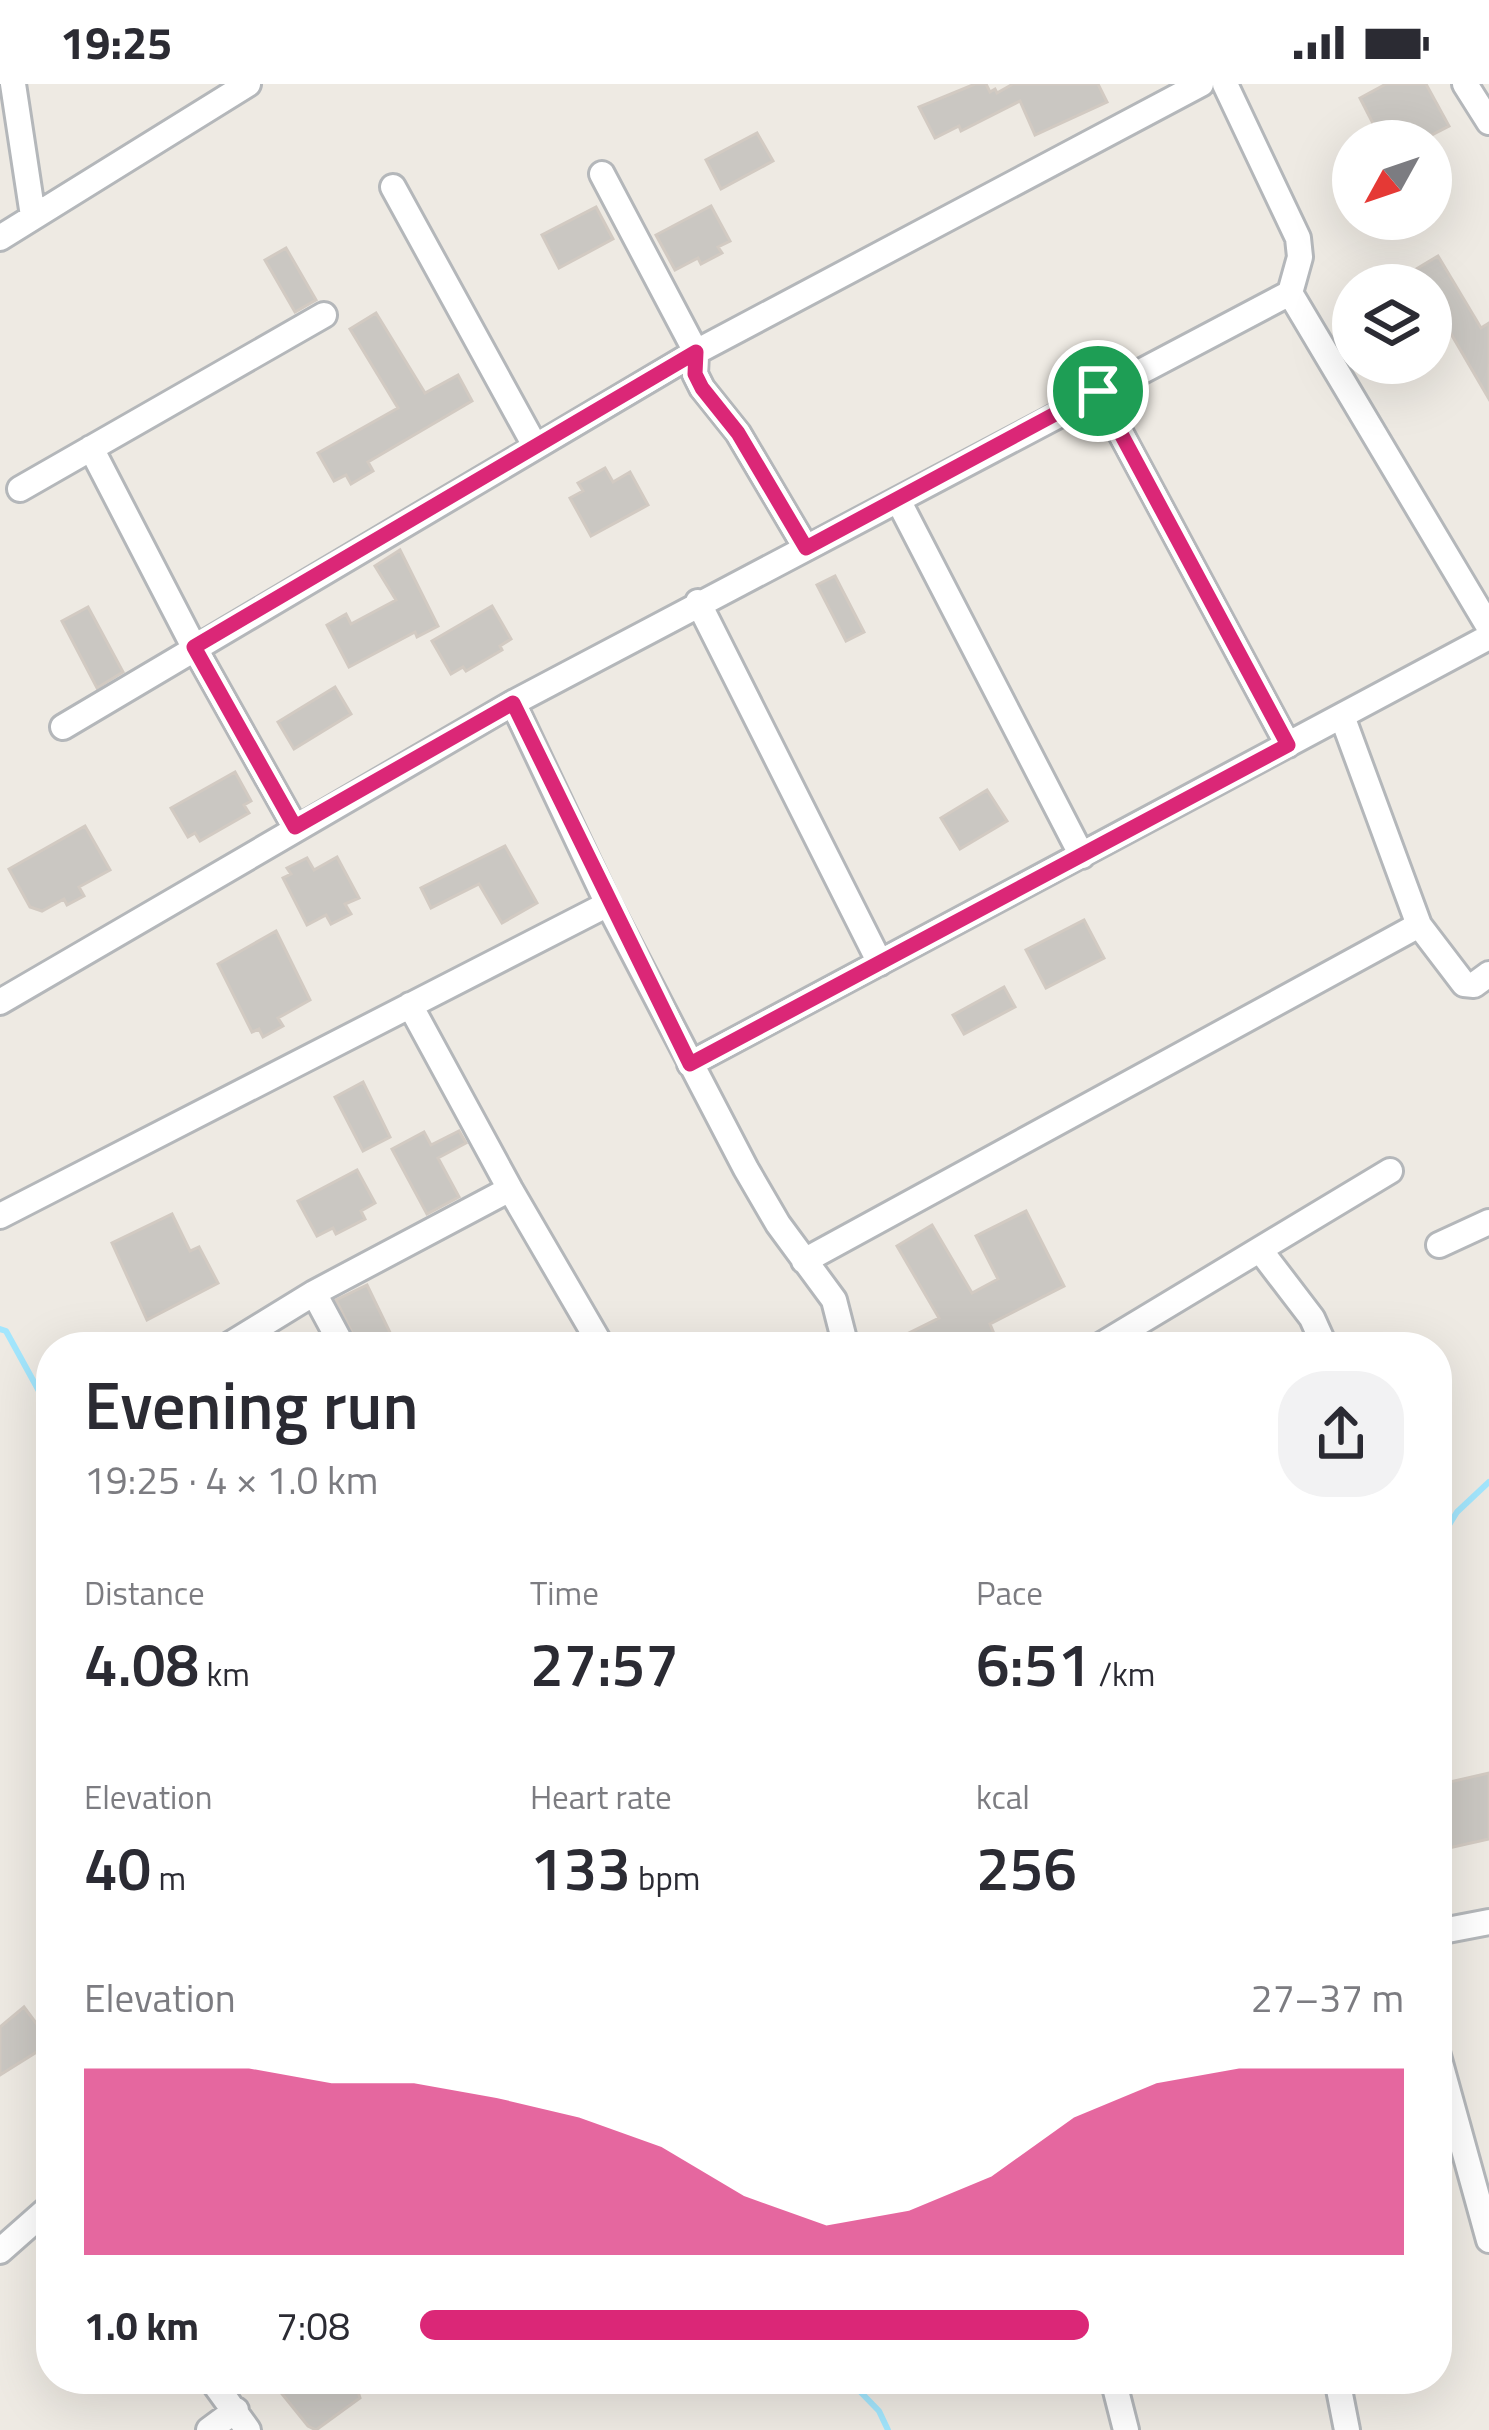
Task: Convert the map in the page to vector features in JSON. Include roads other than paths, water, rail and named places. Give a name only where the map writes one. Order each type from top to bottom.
[{"type":"street","points":[[13,84],[33,216]]},
{"type":"street","points":[[0,238],[248,84]]},
{"type":"street","points":[[63,727],[696,352],[1201,84]]},
{"type":"street","points":[[1225,84],[1298,238],[1300,257],[1290,293],[1489,627]]},
{"type":"street","points":[[1465,84],[1489,122]]},
{"type":"street","points":[[602,174],[696,352],[695,374],[702,388],[738,433],[806,548]]},
{"type":"street","points":[[393,187],[534,444]]},
{"type":"street","points":[[0,1002],[513,703],[1290,293]]},
{"type":"street","points":[[20,489],[324,316]]},
{"type":"street","points":[[1098,391],[1288,745]]},
{"type":"street","points":[[91,448],[194,647],[295,827]]},
{"type":"street","points":[[898,500],[1082,856]]},
{"type":"street","points":[[698,602],[880,963]]},
{"type":"street","points":[[690,1064],[1489,637]]},
{"type":"street","points":[[513,703],[690,1064],[757,1187],[834,1300],[837,1332]]},
{"type":"street","points":[[1342,716],[1419,925],[1464,984],[1474,985],[1489,974]]},
{"type":"street","points":[[0,1216],[608,904]]},
{"type":"street","points":[[804,1261],[1419,925]]},
{"type":"street","points":[[410,1005],[593,1332]]},
{"type":"street","points":[[1123,1332],[1390,1171]]},
{"type":"street","points":[[250,1332],[510,1189]]},
{"type":"street","points":[[1439,1246],[1489,1222]]},
{"type":"street","points":[[1259,1250],[1318,1332]]},
{"type":"street","points":[[314,1293],[335,1332]]},
{"type":"street","points":[[1452,1929],[1489,1922]]},
{"type":"street","points":[[1452,2106],[1489,2240]]},
{"type":"street","points":[[0,2251],[36,2219]]},
{"type":"street","points":[[209,2430],[242,2420],[222,2394]]},
{"type":"street","points":[[1117,2394],[1126,2430]]},
{"type":"street","points":[[1340,2394],[1348,2430]]},
{"type":"waterway","points":[[0,1329],[6,1331],[36,1386]]},
{"type":"waterway","points":[[1452,1520],[1489,1482]]},
{"type":"waterway","points":[[863,2394],[879,2411],[888,2430]]}]
